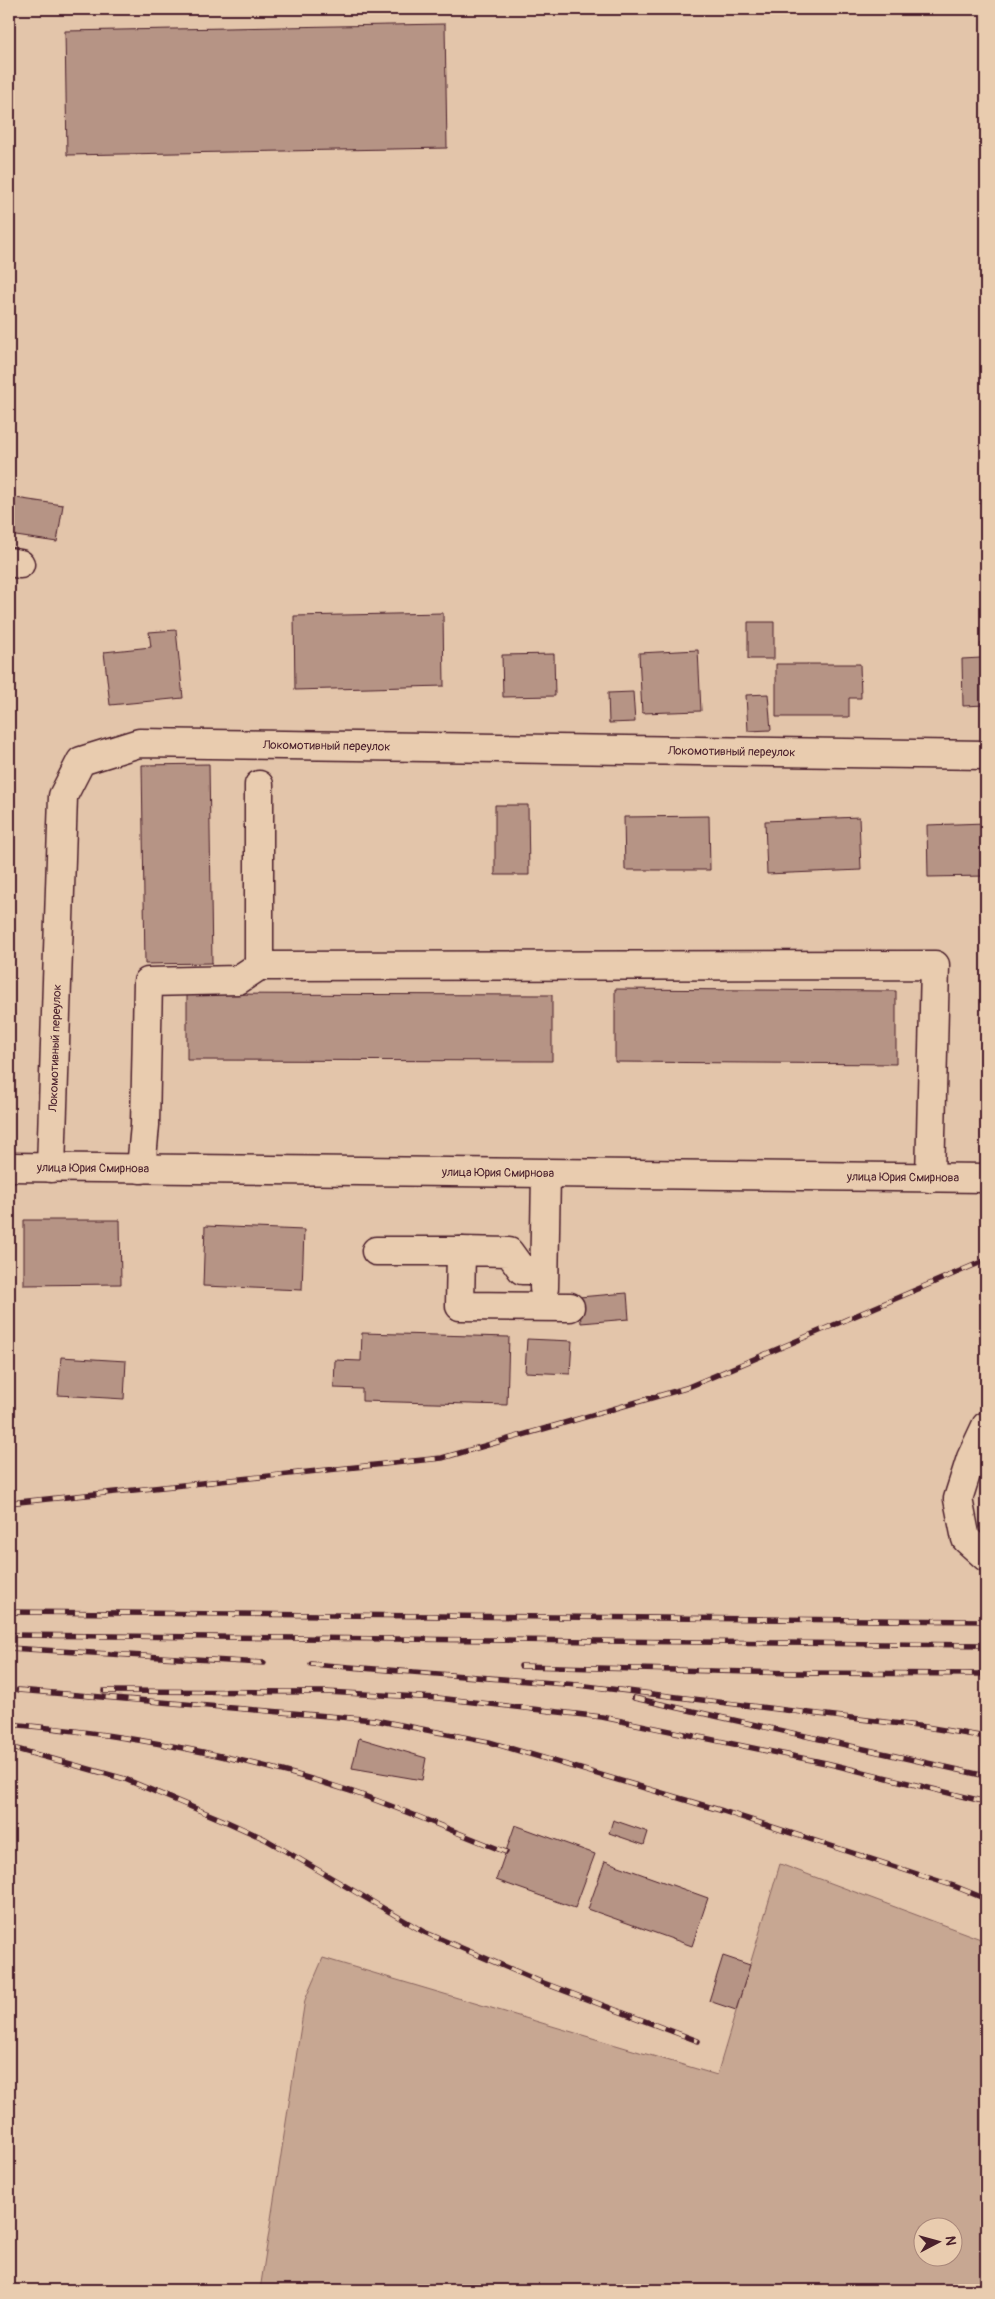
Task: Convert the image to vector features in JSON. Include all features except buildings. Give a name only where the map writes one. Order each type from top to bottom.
[{"type":"main road","name":"Локомотивный переулок","points":[[51,1168],[62,796],[81,761],[139,743],[986,755]]},
{"type":"main road","points":[[259,966],[260,785]]},
{"type":"main road","points":[[141,1169],[145,1125],[148,982],[238,980],[259,966],[935,965],[930,1178]]},
{"type":"main road","name":"улица Юрия Смирнова","points":[[9,1168],[986,1178]]},
{"type":"main road","points":[[543,1305],[546,1174]]},
{"type":"main road","points":[[376,1251],[510,1252],[522,1270],[544,1270]]},
{"type":"main road","points":[[461,1251],[460,1306],[543,1305],[570,1307]]},
{"type":"main road","points":[[986,1426],[979,1458],[958,1499],[966,1539],[986,1557]]},
{"type":"shaded area","points":[[780,1864],[986,1941],[986,2290],[260,2290],[305,2000],[323,1958],[717,2075]]},
{"type":"railway","points":[[9,1503],[442,1458],[686,1388],[986,1260]]},
{"type":"railway","points":[[9,1612],[986,1621]]},
{"type":"railway","points":[[9,1635],[986,1645]]},
{"type":"railway","points":[[9,1648],[264,1663]]},
{"type":"railway","points":[[311,1664],[578,1685],[926,1727],[986,1737]]},
{"type":"railway","points":[[521,1666],[794,1673],[986,1674]]},
{"type":"railway","points":[[18,1690],[375,1720],[489,1742],[723,1811],[954,1886],[986,1899]]},
{"type":"railway","points":[[104,1691],[326,1692],[438,1698],[602,1717],[826,1763],[986,1802]]},
{"type":"railway","points":[[634,1698],[986,1776]]},
{"type":"railway","points":[[9,1724],[138,1740],[266,1767],[370,1798],[506,1852]]},
{"type":"railway","points":[[9,1747],[125,1779],[225,1821],[265,1839],[424,1932],[541,1982],[698,2041]]}]
